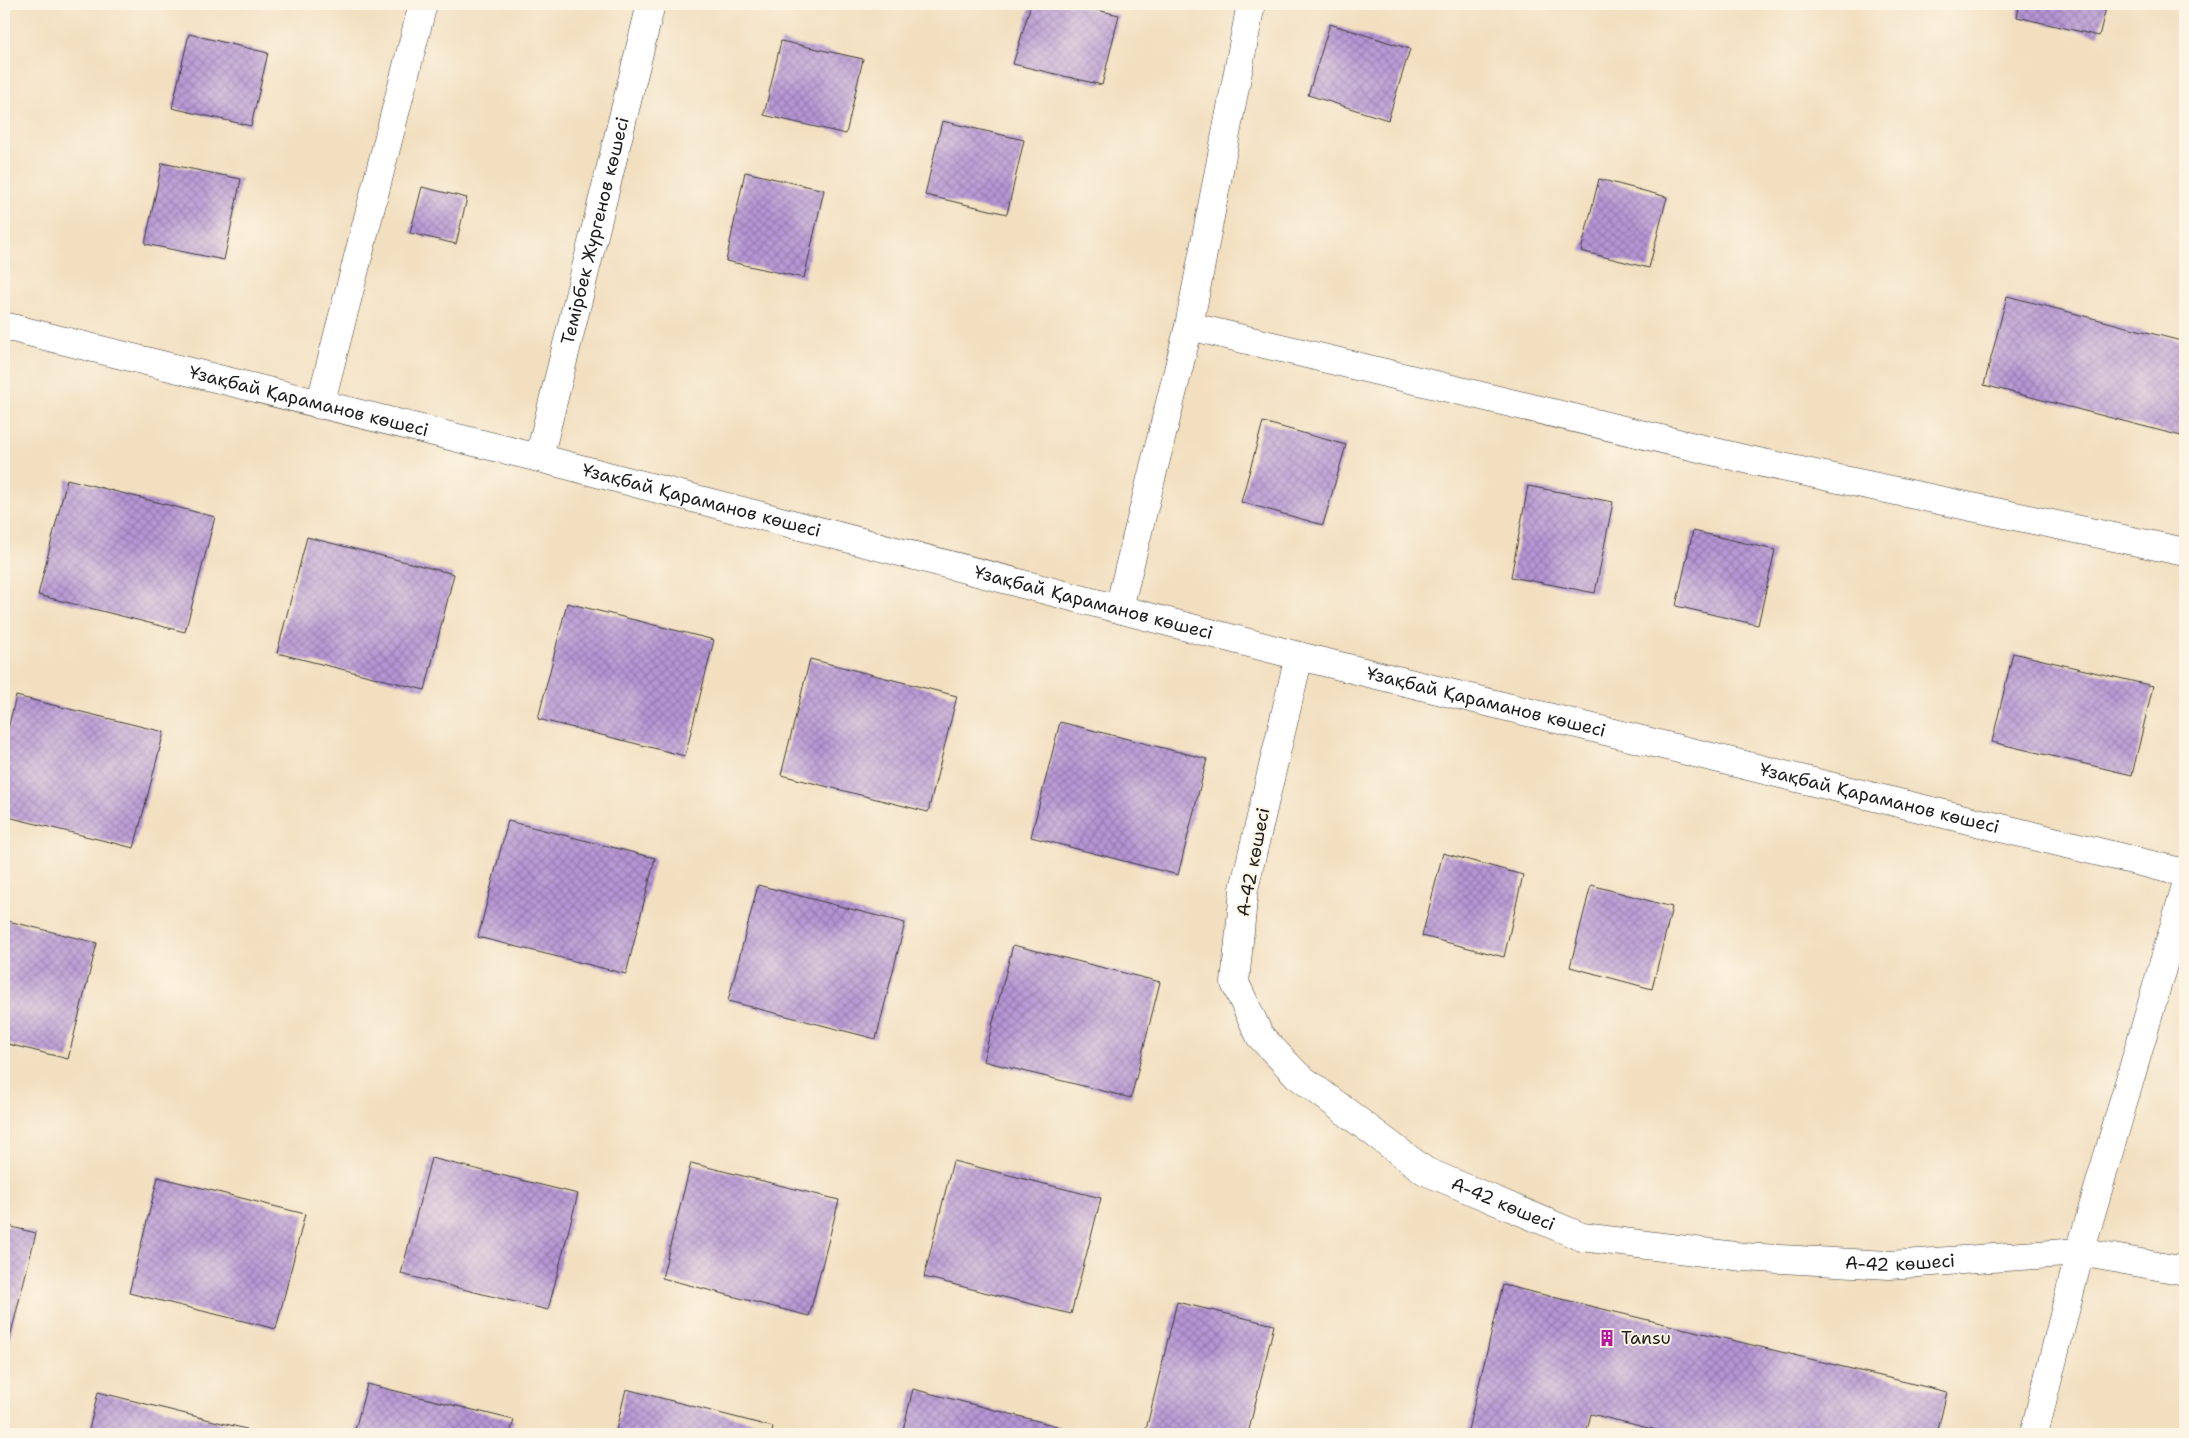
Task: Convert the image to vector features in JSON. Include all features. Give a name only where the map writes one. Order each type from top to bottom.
[{"type":"street","points":[[320,405],[422,4]]},
{"type":"street","name":"Темірбек Жүргенов көшесі","points":[[539,458],[651,4]]},
{"type":"street","points":[[1119,608],[1189,326],[1251,4]]},
{"type":"street","name":"Ұзақбай Қараманов көшесі","points":[[4,326],[539,458],[1299,656],[2185,873]]},
{"type":"street","points":[[1189,326],[1749,460],[2185,552]]},
{"type":"street","name":"А-42 көшесі","points":[[1299,656],[1244,889],[1235,983],[1260,1036],[1304,1081],[1425,1171],[1582,1237],[1743,1257],[1889,1265],[2080,1252],[2185,1271]]},
{"type":"street","points":[[2034,1434],[2080,1252],[2185,889]]},
{"type":"building","points":[[1031,4],[1070,4],[1119,15],[1102,85],[1013,64]]},
{"type":"building","points":[[2020,4],[2107,4],[2099,36],[2017,17]]},
{"type":"building","points":[[1330,24],[1410,49],[1388,120],[1308,95]]},
{"type":"building","points":[[189,34],[268,53],[251,126],[172,108]]},
{"type":"building","points":[[781,41],[863,59],[846,134],[764,115]]},
{"type":"building","points":[[942,121],[1024,140],[1007,214],[925,195]]},
{"type":"building","points":[[162,163],[241,179],[224,260],[145,244]]},
{"type":"building","points":[[745,172],[824,190],[804,278],[726,261]]},
{"type":"building","points":[[1599,179],[1667,197],[1649,268],[1581,251]]},
{"type":"building","points":[[422,187],[467,198],[456,244],[410,233]]},
{"type":"building","points":[[2007,296],[2185,342],[2185,437],[1984,385]]},
{"type":"building","points":[[1263,422],[1346,445],[1323,525],[1241,502]]},
{"type":"building","points":[[67,479],[215,517],[185,632],[38,595]]},
{"type":"building","points":[[1528,486],[1613,502],[1595,593],[1511,577]]},
{"type":"building","points":[[1693,531],[1775,550],[1758,625],[1676,606]]},
{"type":"building","points":[[307,537],[454,574],[425,690],[277,653]]},
{"type":"building","points":[[567,603],[714,640],[685,756],[538,719]]},
{"type":"building","points":[[2013,653],[2153,686],[2132,775],[1992,742]]},
{"type":"building","points":[[810,659],[957,696],[928,812],[781,775]]},
{"type":"building","points":[[16,696],[164,732],[134,848],[4,816],[4,745]]},
{"type":"building","points":[[1060,722],[1207,759],[1178,875],[1031,837]]},
{"type":"building","points":[[508,821],[655,858],[626,974],[478,937]]},
{"type":"building","points":[[1443,853],[1523,875],[1504,957],[1422,936]]},
{"type":"building","points":[[758,885],[905,923],[876,1039],[728,1001]]},
{"type":"building","points":[[1591,885],[1672,907],[1652,989],[1570,967]]},
{"type":"building","points":[[4,920],[97,943],[68,1059],[4,1043]]},
{"type":"building","points":[[1013,945],[1160,982],[1131,1098],[983,1061]]},
{"type":"building","points":[[431,1158],[578,1194],[548,1310],[401,1274]]},
{"type":"building","points":[[953,1161],[1101,1198],[1071,1314],[924,1277]]},
{"type":"building","points":[[691,1163],[839,1200],[809,1316],[662,1278]]},
{"type":"building","points":[[158,1177],[305,1214],[276,1329],[129,1293]]},
{"type":"building","points":[[4,1225],[36,1233],[7,1349],[4,1348]]},
{"type":"building","name":"Tansu","points":[[1503,1285],[1947,1392],[1937,1434],[1673,1434],[1591,1414],[1586,1434],[1467,1434]]},
{"type":"building","points":[[1177,1302],[1274,1325],[1248,1434],[1145,1434]]},
{"type":"building","points":[[367,1384],[514,1420],[510,1434],[354,1434]]},
{"type":"building","points":[[626,1389],[773,1427],[772,1434],[615,1434]]},
{"type":"building","points":[[913,1389],[1061,1427],[1059,1434],[902,1434]]},
{"type":"building","points":[[98,1392],[246,1429],[244,1434],[88,1434]]},
{"type":"place","name":"Tansu","points":[[1607,1338]]}]
